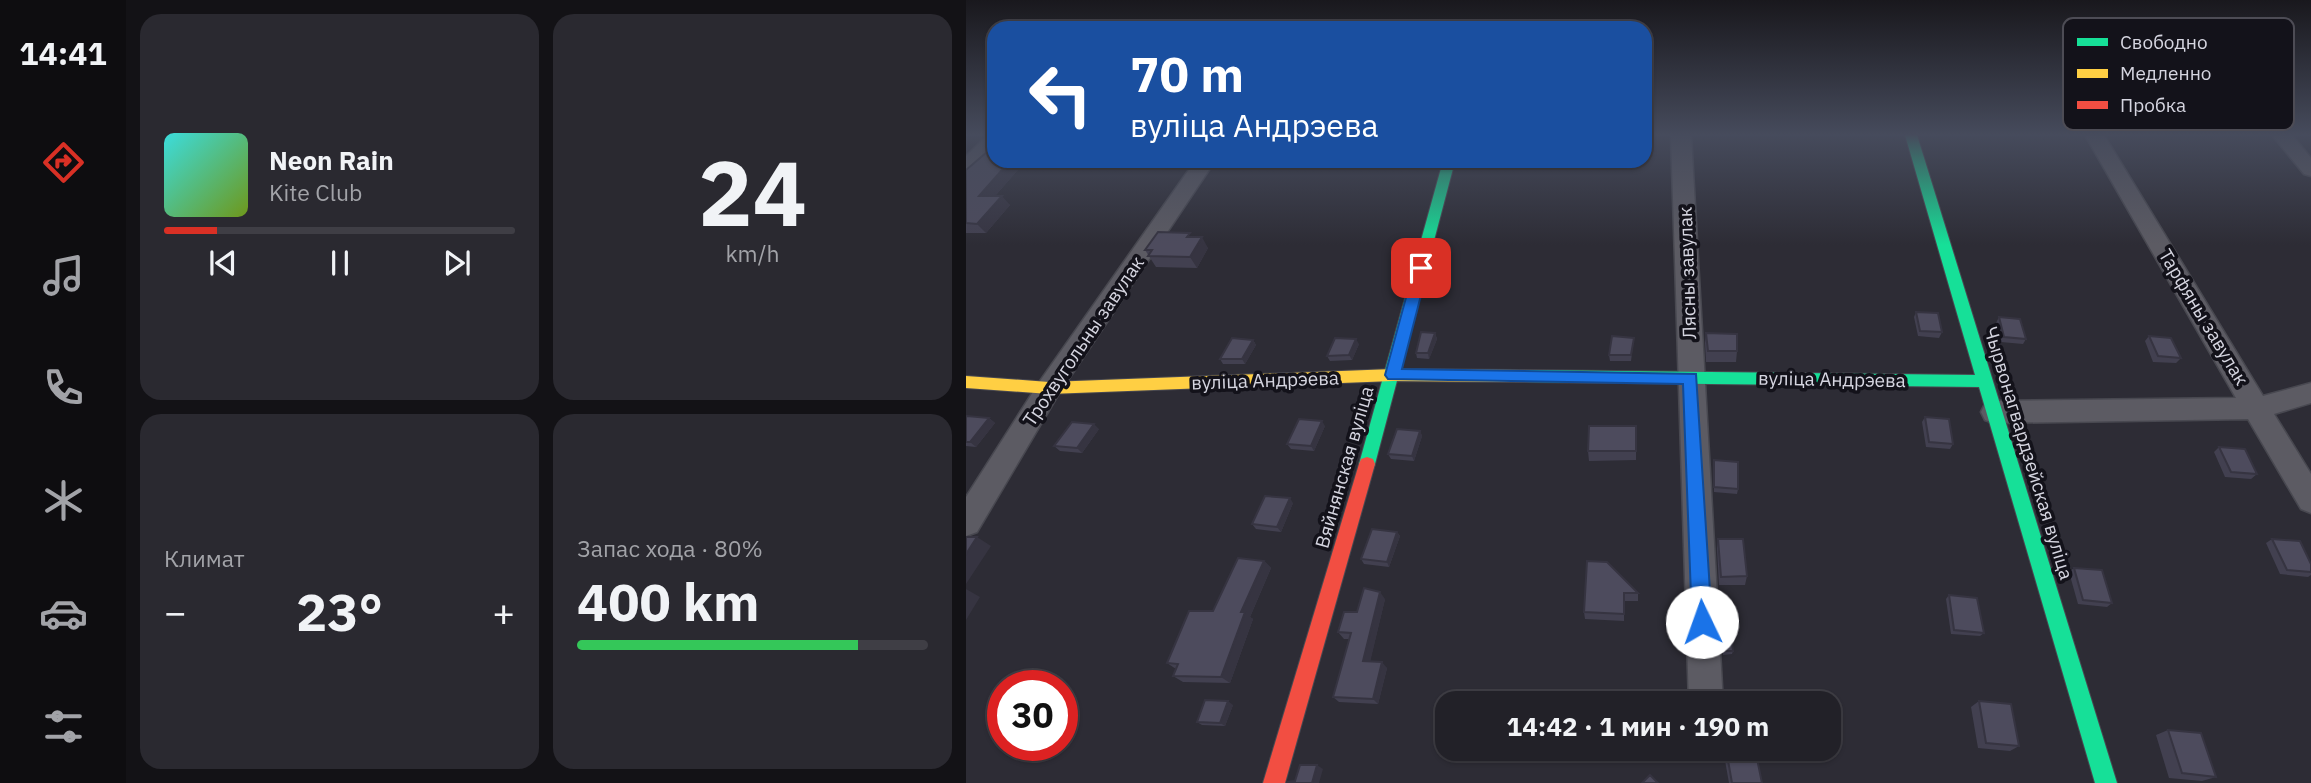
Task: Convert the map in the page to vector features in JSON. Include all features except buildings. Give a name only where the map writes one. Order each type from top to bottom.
[{"type":"street","name":"Трохвугольны завулак","points":[[966,523],[1049,388],[1198,172]]},
{"type":"street","name":"Вяйнянская вуліца","points":[[1274,783],[1393,375],[1446,172]]},
{"type":"street","name":"Лясны завулак","points":[[1683,172],[1705,691]]},
{"type":"street","name":"Чырвонагвардзейская вуліца","points":[[1922,172],[2106,783]]},
{"type":"street","name":"Тарфяны завулак","points":[[2116,172],[2311,500]]},
{"type":"street","name":"вуліца Андрэева","points":[[966,383],[1049,388],[1393,375],[1985,381]]},
{"type":"street","points":[[1994,412],[2258,408],[2311,393]]},
{"type":"traffic: fast","points":[[1367,464],[1446,172]]},
{"type":"traffic: fast","points":[[1922,172],[2106,783]]},
{"type":"traffic: fast","points":[[1519,376],[1985,381]]},
{"type":"traffic: slow","points":[[966,382],[1049,388],[1393,375],[1519,376]]},
{"type":"traffic: jam","points":[[1274,783],[1367,464]]},
{"type":"route","points":[[1421,268],[1393,375],[1691,378],[1702,622]]}]
